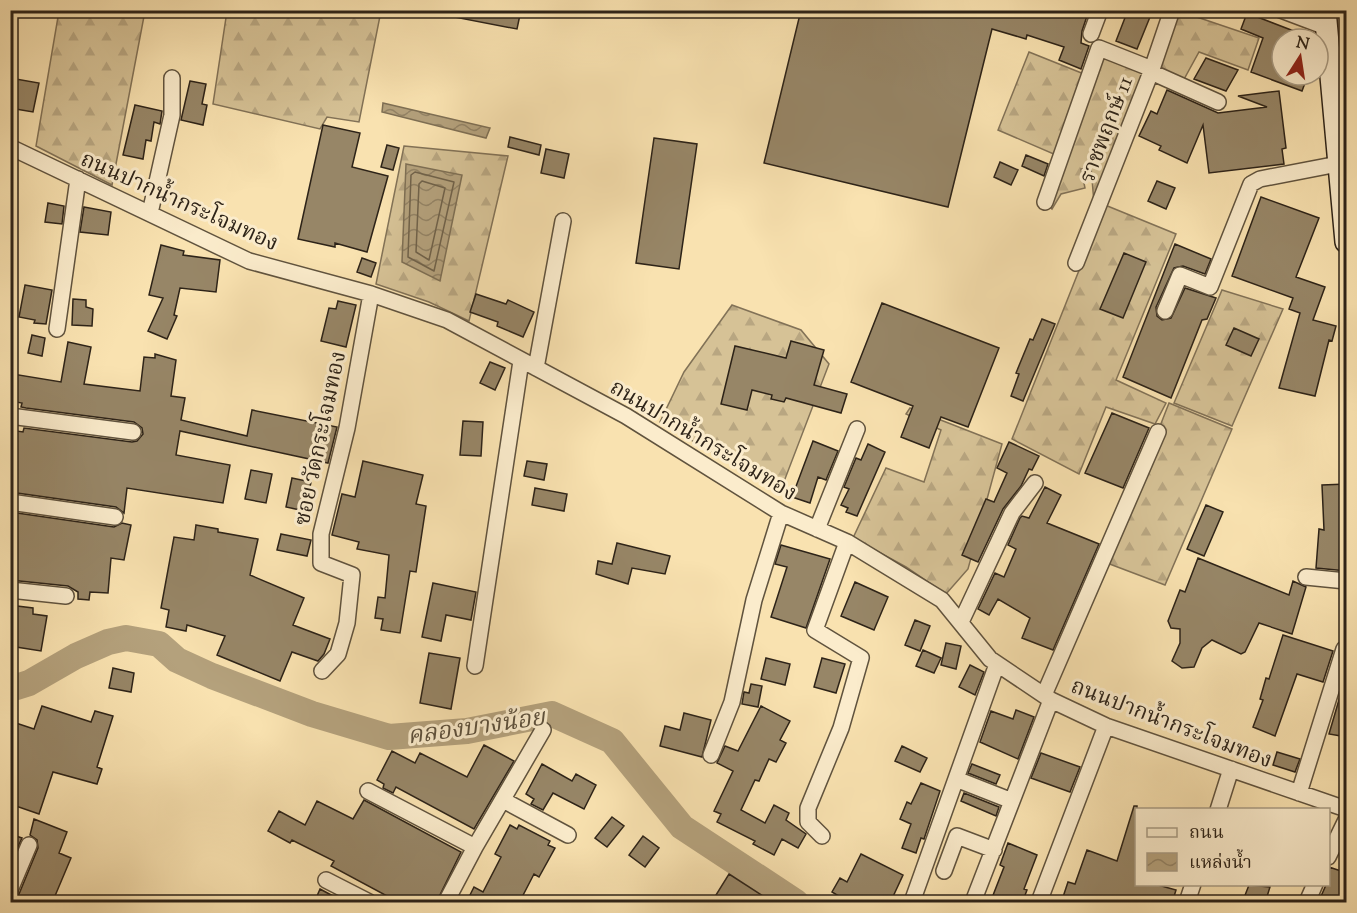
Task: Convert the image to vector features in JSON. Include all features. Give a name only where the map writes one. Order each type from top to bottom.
[{"type":"main road","points":[[1326,19],[1347,242]]},
{"type":"street","points":[[1091,34],[1100,10]]},
{"type":"street","name":"ราชพฤกษ์ 11","points":[[1076,263],[1152,71],[1172,10]]},
{"type":"street","points":[[1281,10],[1326,19]]},
{"type":"street","points":[[1044,202],[1099,48],[1218,102]]},
{"type":"street","points":[[150,213],[172,115],[172,78]]},
{"type":"street","name":"ถนนปากน้ำกระโจมทอง","points":[[10,147],[150,213],[190,238],[249,261],[371,294],[447,320],[626,416],[781,513],[847,542],[942,600],[990,659],[1048,698],[1106,726],[1347,809]]},
{"type":"street","points":[[1165,310],[1180,275],[1210,287],[1251,184],[1260,179],[1338,164]]},
{"type":"street","points":[[57,329],[78,178]]},
{"type":"street","points":[[536,368],[563,221]]},
{"type":"street","name":"ซอย วัดกระโจมทอง","points":[[322,671],[338,654],[347,623],[352,575],[321,563],[321,534],[347,428],[371,294]]},
{"type":"street","points":[[475,666],[521,361]]},
{"type":"street","points":[[10,416],[133,432]]},
{"type":"street","points":[[817,530],[856,429]]},
{"type":"street","points":[[973,903],[1048,698],[1158,432]]},
{"type":"street","points":[[961,622],[1012,513],[1035,483]]},
{"type":"street","points":[[10,502],[115,517]]},
{"type":"street","points":[[711,755],[732,702],[754,600],[781,513]]},
{"type":"street","points":[[822,836],[808,822],[808,808],[841,728],[861,658],[815,630],[847,542]]},
{"type":"street","points":[[1306,577],[1347,581]]},
{"type":"street","points":[[10,590],[66,596]]},
{"type":"street","points":[[1299,793],[1344,649]]},
{"type":"street","points":[[912,903],[997,664]]},
{"type":"street","points":[[1039,903],[1106,726]]},
{"type":"street","points":[[446,903],[475,847],[543,730]]},
{"type":"street","points":[[1219,808],[1231,769]]},
{"type":"street","points":[[956,779],[1011,801]]},
{"type":"street","points":[[368,790],[475,847]]},
{"type":"street","points":[[503,800],[568,835]]},
{"type":"street","points":[[1330,855],[1347,820]]},
{"type":"street","points":[[944,871],[957,836],[994,850]]},
{"type":"street","points":[[10,890],[29,845]]},
{"type":"street","points":[[326,880],[369,903]]},
{"type":"street","points":[[1187,903],[1193,886]]},
{"type":"street","points":[[1307,903],[1315,886]]},
{"type":"green space","points":[[59,11],[145,11],[112,185],[36,146]]},
{"type":"green space","points":[[227,11],[381,11],[359,122],[327,117],[320,129],[213,104]]},
{"type":"green space","points":[[1179,11],[1259,38],[1248,70],[1199,52],[1183,81],[1159,69]]},
{"type":"green space","points":[[1029,52],[1084,74],[1056,155],[998,130]]},
{"type":"green space","points":[[1101,56],[1145,71],[1094,203],[1091,167],[1081,169],[1085,188],[1061,194],[1052,209],[1045,202]]},
{"type":"green space","points":[[404,146],[508,156],[469,321],[429,302],[376,284]]},
{"type":"green space","points":[[1105,205],[1176,234],[1116,380],[1166,403],[1155,424],[1106,407],[1079,474],[1012,439]]},
{"type":"green space","points":[[1222,290],[1283,309],[1232,426],[1174,403]]},
{"type":"green space","points":[[732,305],[801,330],[829,364],[780,492],[660,422],[684,372]]},
{"type":"green space","points":[[1169,403],[1232,429],[1165,585],[1107,563]]},
{"type":"green space","points":[[910,408],[1002,444],[968,569],[946,594],[906,567],[853,538],[886,468],[924,482],[941,430],[906,414]]},
{"type":"water","points":[[383,103],[490,128],[486,138],[382,112]]},
{"type":"water","points":[[406,164],[462,175],[440,281],[402,262]]},
{"type":"building","points":[[449,10],[521,10],[517,29],[449,16]]},
{"type":"building","points":[[801,10],[1089,10],[1082,31],[1081,43],[1089,46],[1081,69],[1059,60],[1064,47],[1027,35],[1026,39],[992,29],[948,207],[764,163]]},
{"type":"building","points":[[1128,10],[1150,17],[1137,49],[1116,41]]},
{"type":"building","points":[[1247,13],[1283,27],[1270,27],[1270,79],[1251,72],[1263,38],[1241,29]]},
{"type":"building","points":[[1206,58],[1238,70],[1226,91],[1194,79]]},
{"type":"building","points":[[10,78],[39,83],[33,112],[10,108]]},
{"type":"building","points":[[190,81],[206,84],[202,104],[207,105],[203,125],[181,120]]},
{"type":"building","points":[[1291,87],[1304,87],[1302,91]]},
{"type":"building","points":[[1167,90],[1218,113],[1267,107],[1238,96],[1279,91],[1286,148],[1282,149],[1284,164],[1209,173],[1203,125],[1187,163],[1159,150],[1161,146],[1139,136],[1151,111],[1157,114]]},
{"type":"building","points":[[135,105],[162,111],[160,124],[154,122],[151,141],[146,140],[143,159],[123,155]]},
{"type":"building","points":[[323,125],[360,133],[352,167],[388,176],[367,252],[335,243],[335,247],[298,239]]},
{"type":"building","points":[[510,137],[541,145],[539,155],[508,147]]},
{"type":"building","points":[[654,138],[697,144],[679,269],[636,263]]},
{"type":"building","points":[[387,145],[399,148],[393,170],[381,167]]},
{"type":"building","points":[[546,149],[569,154],[564,178],[541,173]]},
{"type":"building","points":[[1026,155],[1048,164],[1044,176],[1022,166]]},
{"type":"building","points":[[1000,162],[1018,170],[1011,185],[994,177]]},
{"type":"building","points":[[1157,181],[1175,188],[1166,209],[1148,201]]},
{"type":"building","points":[[1261,197],[1319,218],[1296,277],[1325,287],[1313,320],[1336,326],[1332,341],[1329,340],[1315,396],[1279,388],[1300,313],[1289,309],[1293,298],[1232,276]]},
{"type":"building","points":[[48,203],[64,206],[62,224],[45,222]]},
{"type":"building","points":[[84,207],[111,212],[108,235],[80,232]]},
{"type":"building","points":[[1175,244],[1211,259],[1205,274],[1183,266],[1174,268],[1156,307],[1157,316],[1162,320],[1171,318],[1185,288],[1216,298],[1207,319],[1202,320],[1171,398],[1123,377]]},
{"type":"building","points":[[161,245],[184,251],[183,255],[220,260],[216,292],[180,288],[174,315],[177,316],[167,339],[148,331],[163,298],[149,295]]},
{"type":"building","points":[[1124,253],[1146,262],[1123,318],[1100,309]]},
{"type":"building","points":[[362,258],[376,263],[371,277],[357,272]]},
{"type":"building","points":[[25,285],[52,290],[46,324],[34,323],[35,320],[19,317]]},
{"type":"building","points":[[476,294],[506,304],[508,300],[534,312],[523,337],[497,326],[498,322],[470,312]]},
{"type":"building","points":[[73,299],[86,300],[86,307],[93,309],[92,326],[72,325]]},
{"type":"building","points":[[338,301],[356,305],[346,347],[321,341],[329,308],[336,309]]},
{"type":"building","points":[[882,303],[999,348],[968,427],[941,417],[929,448],[901,437],[913,406],[851,382]]},
{"type":"building","points":[[1042,319],[1055,324],[1023,401],[1011,396],[1019,374],[1016,373],[1030,339],[1033,340]]},
{"type":"building","points":[[1234,328],[1259,339],[1251,356],[1226,345]]},
{"type":"building","points":[[32,335],[45,338],[42,356],[28,353]]},
{"type":"building","points":[[791,341],[824,350],[814,385],[847,394],[841,413],[786,398],[784,402],[771,399],[772,395],[752,390],[747,410],[721,404],[735,346],[786,358]]},
{"type":"building","points":[[68,342],[91,347],[84,384],[140,391],[144,357],[155,358],[155,354],[176,360],[171,396],[185,398],[181,420],[247,436],[252,410],[337,427],[328,463],[180,431],[176,455],[230,465],[223,503],[127,488],[124,513],[116,507],[10,492],[10,430],[23,432],[24,428],[132,442],[137,441],[143,434],[142,428],[134,422],[26,408],[21,407],[22,403],[10,401],[13,374],[61,382]]},
{"type":"building","points":[[490,362],[505,368],[495,390],[480,383]]},
{"type":"building","points":[[1112,413],[1149,428],[1123,488],[1085,473]]},
{"type":"building","points":[[463,421],[483,422],[481,456],[460,455]]},
{"type":"building","points":[[813,441],[838,451],[826,480],[818,477],[810,503],[792,497]]},
{"type":"building","points":[[1009,442],[1039,456],[1032,470],[1029,469],[1021,486],[1003,509],[978,562],[962,555],[986,499],[994,502],[1007,473],[997,468]]},
{"type":"building","points":[[868,444],[885,452],[857,516],[846,512],[848,508],[841,505],[849,489],[844,487],[856,458],[861,460]]},
{"type":"building","points":[[363,461],[423,475],[416,504],[426,506],[416,572],[410,571],[400,633],[381,630],[383,619],[375,618],[378,597],[385,598],[389,555],[357,549],[359,542],[332,535],[342,494],[355,497]]},
{"type":"building","points":[[527,461],[547,464],[544,480],[524,476]]},
{"type":"building","points":[[251,470],[272,474],[266,503],[245,499]]},
{"type":"building","points":[[292,478],[311,482],[305,511],[286,507]]},
{"type":"building","points":[[1347,484],[1347,571],[1316,568],[1319,529],[1324,530],[1322,485]]},
{"type":"building","points":[[1045,487],[1061,495],[1047,523],[1099,544],[1053,650],[1022,638],[1030,618],[998,599],[989,615],[978,609],[995,573],[1004,577],[1016,549],[1008,545],[1020,518],[1022,516],[1029,518]]},
{"type":"building","points":[[535,488],[567,494],[564,511],[532,505]]},
{"type":"building","points":[[1206,505],[1223,512],[1204,556],[1187,549]]},
{"type":"building","points":[[10,512],[114,527],[122,523],[131,525],[124,560],[111,558],[108,593],[90,592],[89,600],[78,599],[78,592],[68,586],[10,580]]},
{"type":"building","points":[[196,525],[218,529],[218,532],[258,539],[250,575],[304,598],[293,625],[330,639],[324,654],[318,661],[292,652],[280,681],[217,655],[225,636],[187,625],[186,631],[166,627],[169,610],[161,608],[174,537],[194,540]]},
{"type":"building","points":[[281,534],[311,540],[307,556],[277,550]]},
{"type":"building","points":[[617,543],[670,556],[665,574],[632,568],[628,584],[596,574],[598,561],[612,564]]},
{"type":"building","points":[[781,545],[830,559],[806,628],[771,617],[787,567],[775,564]]},
{"type":"building","points":[[1198,558],[1289,595],[1293,581],[1306,587],[1292,634],[1259,623],[1245,652],[1241,654],[1212,640],[1202,648],[1194,667],[1182,668],[1172,661],[1180,643],[1180,629],[1171,628],[1168,621],[1180,590],[1185,592]]},
{"type":"building","points":[[855,582],[888,597],[874,630],[841,616]]},
{"type":"building","points":[[433,583],[476,592],[471,620],[446,615],[441,641],[422,637]]},
{"type":"building","points":[[17,606],[33,608],[33,614],[47,616],[41,651],[10,646],[10,608],[17,609]]},
{"type":"building","points":[[915,620],[930,626],[920,651],[905,645]]},
{"type":"building","points":[[1283,635],[1333,651],[1323,682],[1297,674],[1275,736],[1253,727],[1263,700],[1260,699],[1266,678],[1269,679]]},
{"type":"building","points":[[946,643],[961,646],[956,669],[941,665]]},
{"type":"building","points":[[923,650],[941,658],[934,673],[916,666]]},
{"type":"building","points":[[429,653],[460,658],[451,709],[420,703]]},
{"type":"building","points":[[766,658],[790,664],[785,685],[761,679]]},
{"type":"building","points":[[822,658],[845,664],[836,693],[814,687]]},
{"type":"building","points":[[970,665],[984,672],[975,695],[959,687]]},
{"type":"building","points":[[113,668],[134,673],[131,692],[109,688]]},
{"type":"building","points":[[751,684],[762,686],[758,707],[742,704],[744,692],[749,693]]},
{"type":"building","points":[[1341,693],[1347,693],[1347,737],[1329,734]]},
{"type":"building","points":[[42,706],[91,722],[95,711],[113,716],[97,767],[102,769],[97,784],[53,772],[39,814],[10,804],[10,721],[34,729]]},
{"type":"building","points":[[761,706],[790,721],[780,740],[786,743],[776,762],[769,759],[759,781],[755,780],[741,810],[765,823],[774,805],[789,813],[786,820],[806,834],[798,848],[782,839],[774,855],[753,844],[755,841],[717,822],[721,814],[714,811],[733,771],[717,763],[725,746],[738,751]]},
{"type":"building","points":[[1016,710],[1034,717],[1018,759],[980,742],[991,711],[1013,719]]},
{"type":"building","points":[[684,713],[711,720],[702,757],[660,746],[665,726],[680,730]]},
{"type":"building","points":[[484,745],[514,761],[474,829],[396,787],[393,793],[383,788],[384,784],[377,780],[392,751],[415,763],[420,753],[467,777]]},
{"type":"building","points":[[902,746],[927,758],[920,772],[895,761]]},
{"type":"building","points":[[1277,752],[1300,759],[1295,772],[1273,765]]},
{"type":"building","points":[[1041,753],[1080,767],[1070,792],[1031,778]]},
{"type":"building","points":[[542,764],[572,781],[576,774],[596,785],[584,809],[553,793],[543,810],[531,804],[534,799],[526,794]]},
{"type":"building","points":[[972,764],[1000,775],[996,784],[968,773]]},
{"type":"building","points":[[921,783],[940,791],[924,839],[921,838],[916,853],[902,848],[911,824],[900,819],[907,802],[911,804]]},
{"type":"building","points":[[964,793],[999,807],[996,816],[961,801]]},
{"type":"building","points":[[364,800],[461,852],[436,903],[400,903],[331,866],[334,861],[292,840],[290,843],[268,831],[279,811],[305,825],[317,801],[353,819]]},
{"type":"building","points":[[1134,806],[1137,806],[1135,808],[1135,886],[1162,886],[1176,890],[1172,903],[1061,903],[1068,882],[1075,884],[1087,850],[1117,861]]},
{"type":"building","points":[[612,817],[624,826],[607,847],[595,838]]},
{"type":"building","points":[[34,819],[67,832],[59,853],[71,858],[52,903],[10,903],[19,894],[38,848],[37,840],[30,835]]},
{"type":"building","points":[[510,825],[517,829],[519,825],[550,841],[548,845],[555,848],[539,877],[534,874],[519,903],[466,903],[474,887],[483,892],[501,857],[495,854]]},
{"type":"building","points":[[10,834],[22,838],[10,864]]},
{"type":"building","points":[[643,836],[659,848],[645,867],[629,855]]},
{"type":"building","points":[[1008,843],[1037,855],[1024,889],[1027,890],[1022,903],[990,903],[1004,867],[1000,865]]},
{"type":"building","points":[[861,854],[903,875],[890,903],[850,903],[832,892],[840,878],[847,882]]},
{"type":"building","points":[[1330,867],[1347,873],[1347,903],[1318,903],[1326,886],[1330,886]]},
{"type":"building","points":[[729,874],[774,903],[711,903]]},
{"type":"building","points":[[1249,886],[1270,887],[1265,903],[1242,903]]},
{"type":"building","points":[[320,889],[346,903],[314,903]]},
{"type":"waterway","name":"คลองบางน้อย","points":[[10,689],[29,683],[76,656],[108,642],[126,638],[159,644],[177,660],[212,676],[312,714],[389,737],[467,731],[552,714],[612,741],[682,827],[796,902]]}]
